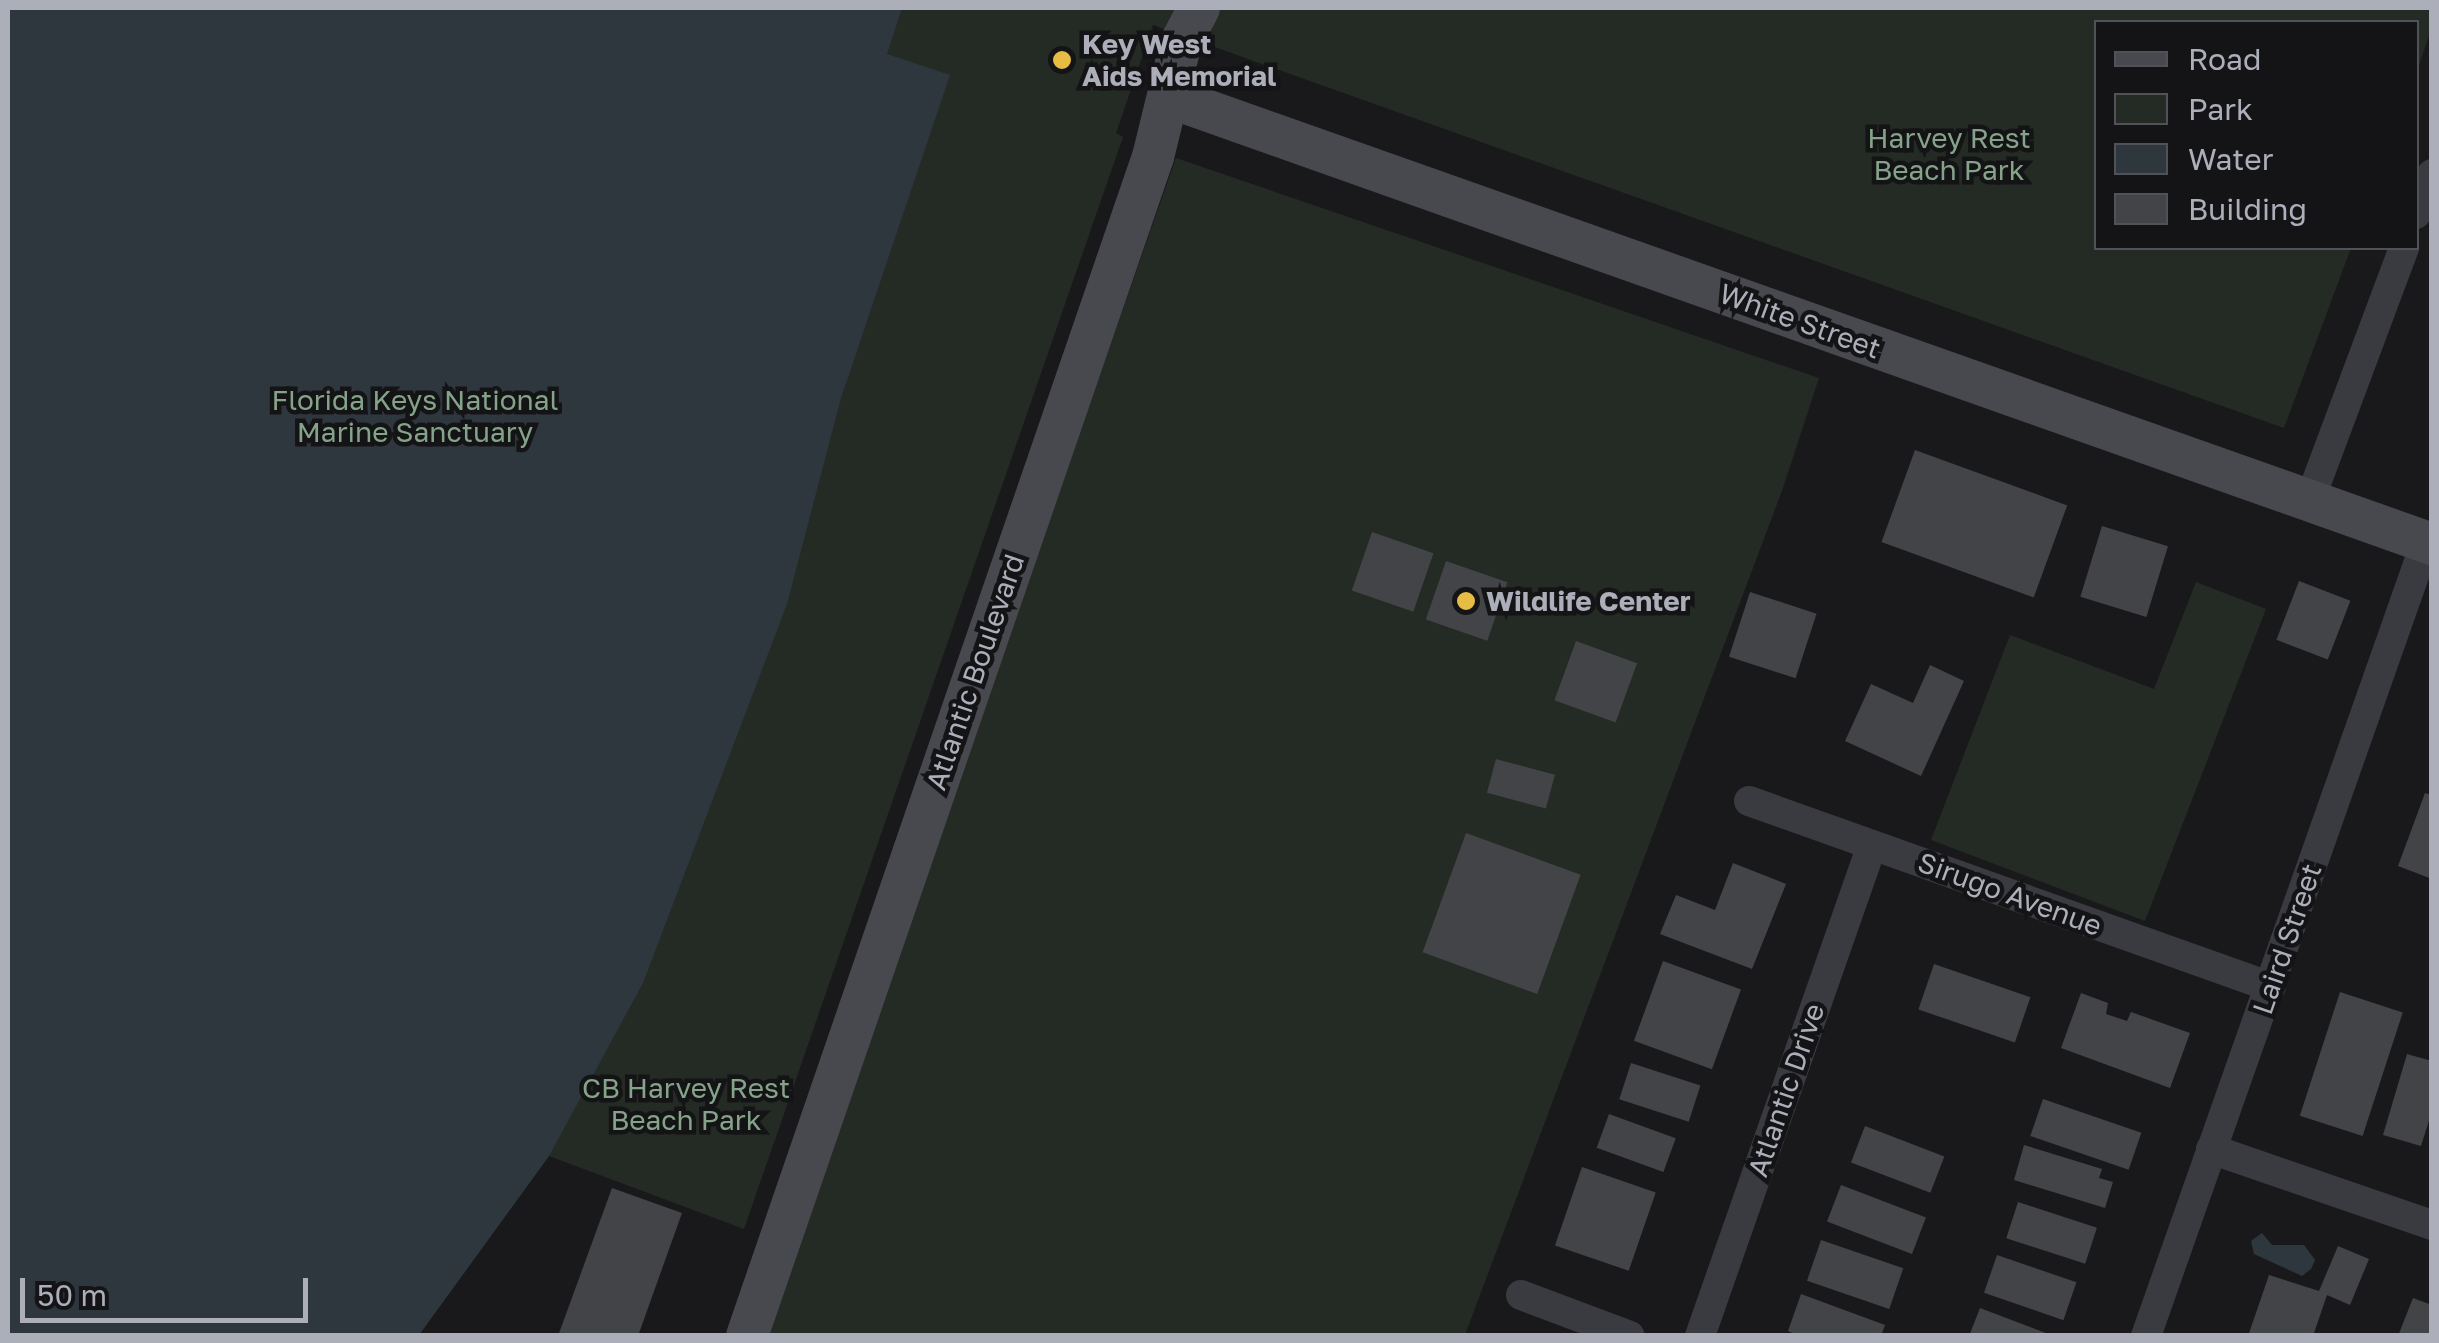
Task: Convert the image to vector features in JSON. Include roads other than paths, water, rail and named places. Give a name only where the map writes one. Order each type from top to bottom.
[{"type":"street","name":"Atlantic Boulevard","points":[[747,1336],[1153,157],[1180,42],[1199,8]]},
{"type":"street","name":"White Street","points":[[1169,98],[2429,543]]},
{"type":"street","points":[[2419,206],[2432,174]]},
{"type":"street","points":[[2309,502],[2403,250]]},
{"type":"street","name":"Laird Street","points":[[2146,1336],[2429,543]]},
{"type":"street","name":"Sirugo Avenue","points":[[1749,801],[2271,987]]},
{"type":"street","name":"Atlantic Drive","points":[[1700,1336],[1872,844]]},
{"type":"street","points":[[2212,1149],[2432,1226]]},
{"type":"street","points":[[1521,1295],[1630,1336]]},
{"type":"water","name":"Florida Keys National Marine Sanctuary","points":[[8,8],[902,8],[887,54],[950,75],[841,398],[787,604],[643,983],[549,1156],[419,1335],[8,1335]]},
{"type":"water","points":[[2262,1233],[2272,1245],[2304,1245],[2315,1260],[2311,1269],[2302,1276],[2254,1254],[2251,1241]]},
{"type":"place","name":"Key West Aids Memorial","points":[[1062,60]]},
{"type":"place","name":"Wildlife Center","points":[[1466,601]]},
{"type":"park label","name":"Harvey Rest Beach Park","points":[[1949,154]]},
{"type":"park label","name":"CB Harvey Rest Beach Park","points":[[686,1104]]}]
